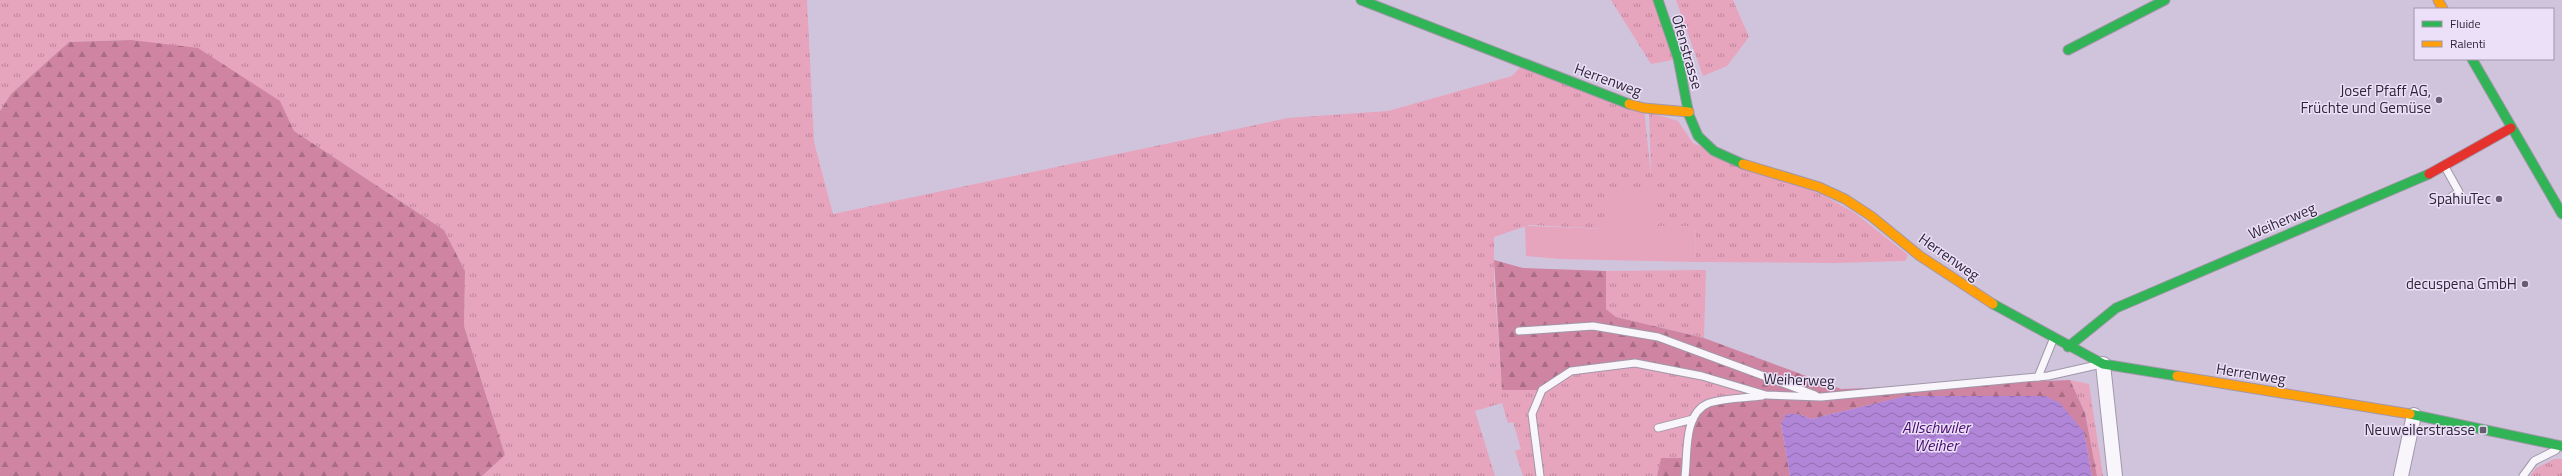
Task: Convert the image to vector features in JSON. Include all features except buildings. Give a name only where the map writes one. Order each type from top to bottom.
[{"type":"street","name":"Herrenweg","points":[[1361,0],[1622,102],[1644,108],[1689,112],[1696,135],[1706,146],[1727,156],[1831,192],[1859,206],[1931,265],[2054,339],[2103,364],[2414,415],[2562,447]]},
{"type":"street","name":"Ofenstrasse","points":[[1658,0],[1678,59],[1689,112]]},
{"type":"street","points":[[2068,50],[2165,0]]},
{"type":"street","points":[[2473,60],[2562,214]]},
{"type":"street","name":"Weiherweg","points":[[2068,347],[2116,308],[2444,167],[2511,128]]},
{"type":"street","points":[[2103,364],[2115,476]]},
{"type":"street","points":[[2401,476],[2414,415]]},
{"type":"lane","points":[[2444,167],[2459,192],[2452,196]]},
{"type":"lane","points":[[1519,331],[1593,326],[1658,337],[1821,397]]},
{"type":"lane","points":[[2038,377],[2054,339]]},
{"type":"lane","name":"Weiherweg","points":[[1540,476],[1532,414],[1542,390],[1571,371],[1635,363],[1702,376],[1766,395],[1821,397],[2038,377],[2103,364]]},
{"type":"lane","points":[[1685,476],[1688,440],[1693,418],[1700,408],[1710,403],[1766,395]]},
{"type":"lane","points":[[1658,428],[1693,418]]},
{"type":"lane","points":[[2523,476],[2528,467],[2539,457],[2562,447]]},
{"type":"green space","points":[[0,0],[807,0],[814,142],[833,214],[1288,118],[1388,111],[1512,76],[1524,63],[1644,108],[1651,176],[1649,112],[1678,121],[1693,143],[1823,195],[1855,213],[1908,255],[1905,261],[1837,263],[1696,262],[1695,227],[1658,226],[1651,187],[1608,229],[1529,225],[1494,237],[1494,278],[1502,390],[1588,369],[1618,365],[1638,365],[1660,366],[1704,374],[1791,396],[1710,403],[1687,458],[1661,458],[1657,476],[1523,476],[1515,451],[1521,449],[1513,422],[1508,423],[1502,403],[1475,411],[1495,476],[482,476],[505,455],[464,326],[465,271],[444,230],[294,131],[280,101],[131,40],[69,42],[11,94],[0,111]]},
{"type":"green space","points":[[1611,0],[1658,0],[1678,59],[1651,64]]},
{"type":"green space","points":[[1676,0],[1733,0],[1749,37],[1727,66],[1703,76]]},
{"type":"green space","points":[[131,40],[198,48],[280,101],[294,131],[444,230],[465,271],[464,326],[505,455],[482,476],[0,476],[0,111],[11,94],[69,42]]},
{"type":"green space","points":[[1604,187],[1652,187],[1658,226],[1695,226],[1696,262],[1560,259],[1526,256],[1525,226],[1608,229]]},
{"type":"green space","points":[[1494,260],[1523,268],[1606,271],[1606,309],[1616,317],[1704,338],[1841,389],[2070,380],[2085,413],[2097,476],[2092,476],[2084,432],[1907,396],[1811,419],[1798,414],[1781,423],[1790,476],[1657,476],[1661,458],[1687,458],[1693,419],[1710,403],[1789,396],[1660,366],[1635,363],[1571,371],[1542,390],[1502,390]]},
{"type":"green space","points":[[1706,270],[1704,338],[1616,317],[1606,309],[1606,271]]},
{"type":"green space","points":[[2070,380],[2089,384],[2103,476],[2097,476],[2085,413]]},
{"type":"green space","points":[[2554,459],[2562,459],[2562,476],[2530,476],[2536,468]]},
{"type":"water","name":"Allschwiler Weiher","points":[[1906,396],[2045,396],[2060,403],[2084,432],[2092,476],[1790,476],[1781,423],[1786,414],[1798,414],[1811,419]]},
{"type":"traffic: fast","points":[[1361,0],[1629,104]]},
{"type":"traffic: fast","points":[[1658,0],[1678,58],[1689,115],[1698,136],[1714,151],[1743,164]]},
{"type":"traffic: fast","points":[[2068,50],[2165,0]]},
{"type":"traffic: fast","points":[[2473,60],[2562,214]]},
{"type":"traffic: fast","points":[[2068,347],[2116,308],[2429,174]]},
{"type":"traffic: fast","points":[[1993,304],[2103,364],[2177,376]]},
{"type":"traffic: fast","points":[[2410,414],[2562,446]]},
{"type":"traffic: slow","points":[[2438,0],[2442,8]]},
{"type":"traffic: slow","points":[[1629,104],[1644,108],[1689,112]]},
{"type":"traffic: slow","points":[[1743,164],[1819,187],[1845,199],[1871,216],[1920,256],[1993,304]]},
{"type":"traffic: slow","points":[[2177,376],[2410,414]]},
{"type":"traffic: jam","points":[[2429,174],[2511,128]]},
{"type":"place","name":"Josef Pfaff AG, Früchte und Gemüse","points":[[2439,100]]},
{"type":"place","name":"SpahiuTec","points":[[2499,199]]},
{"type":"place","name":"decuspena GmbH","points":[[2525,284]]},
{"type":"place","name":"Neuweilerstrasse","points":[[2483,430]]}]
